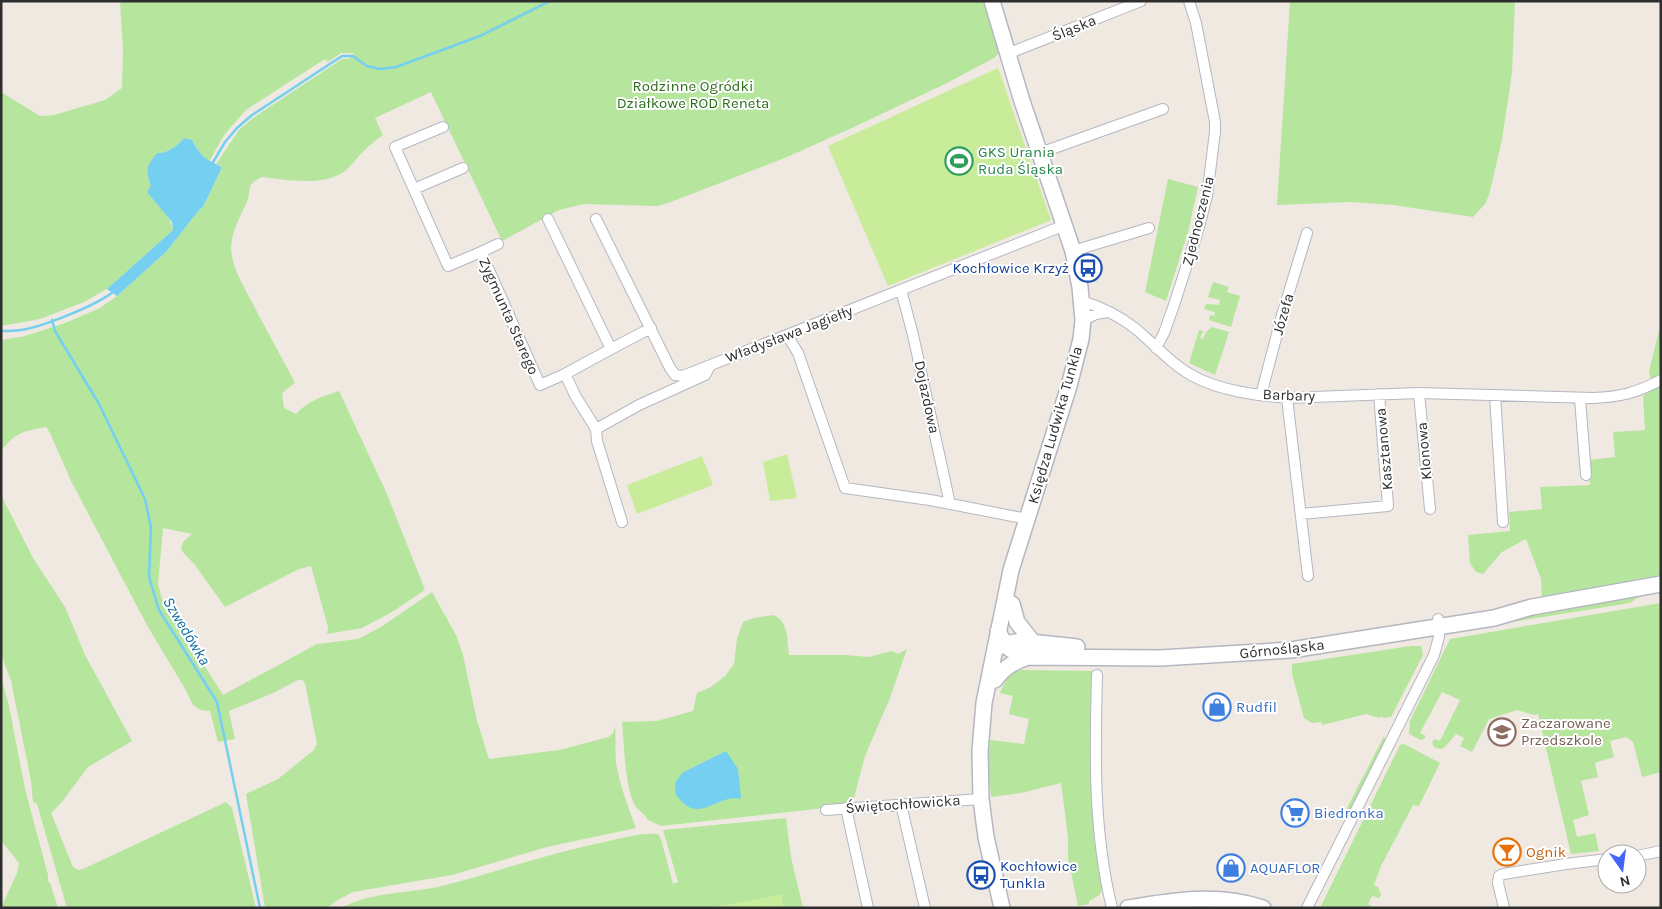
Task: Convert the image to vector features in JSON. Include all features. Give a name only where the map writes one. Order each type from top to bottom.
[{"type":"street","name":"Księdza Ludwika Tunkla","points":[[992,1],[1007,54],[1073,251],[1082,301],[1083,320],[1076,364],[1026,525],[1010,570],[981,725],[979,771],[981,798],[986,838],[1002,908]]},
{"type":"street","name":"Śląska","points":[[1007,54],[1141,1]]},
{"type":"street","name":"Zjednoczenia","points":[[1156,348],[1174,305],[1199,227],[1207,196],[1215,132],[1199,40],[1188,1]]},
{"type":"street","points":[[1040,153],[1163,109]]},
{"type":"street","name":"Zygmunta Starego","points":[[442,127],[395,147],[448,266],[481,252],[540,386],[565,374],[596,429]]},
{"type":"street","points":[[414,189],[463,168]]},
{"type":"street","points":[[548,219],[612,349]]},
{"type":"street","name":"Władysława Jagiełły","points":[[596,220],[675,375],[683,376],[1065,225]]},
{"type":"street","points":[[1073,251],[1092,247],[1149,228]]},
{"type":"street","name":"Józefa","points":[[1261,395],[1282,315],[1308,233]]},
{"type":"street","points":[[481,252],[498,244]]},
{"type":"street","name":"Dojazdowa","points":[[901,290],[914,335],[950,504]]},
{"type":"street","name":"Barbary","points":[[1082,301],[1108,312],[1136,329],[1179,367],[1193,376],[1227,388],[1261,395],[1286,398],[1419,393],[1580,399],[1610,397],[1639,392],[1661,380]]},
{"type":"street","points":[[1083,320],[1096,314],[1108,312]]},
{"type":"street","points":[[565,374],[651,328]]},
{"type":"street","points":[[787,335],[798,353],[845,488],[950,504],[1026,525]]},
{"type":"street","points":[[622,522],[597,441],[596,429],[639,405],[705,375],[710,366]]},
{"type":"street","name":"Klonowa","points":[[1419,393],[1430,509]]},
{"type":"street","name":"Kasztanowa","points":[[1301,514],[1388,506],[1380,394]]},
{"type":"street","points":[[1495,395],[1503,522]]},
{"type":"street","points":[[1286,398],[1308,576]]},
{"type":"street","points":[[1580,399],[1586,475]]},
{"type":"street","name":"Księdza Ludwika Tunkla","points":[[981,725],[996,680],[998,642],[1012,604],[1026,525]]},
{"type":"street","name":"Górnośląska","points":[[998,642],[1032,641],[1061,646],[1108,648],[1202,647],[1290,640],[1439,622],[1661,584]]},
{"type":"street","points":[[1012,604],[1020,628],[1032,641]]},
{"type":"street","points":[[1307,908],[1434,655],[1438,640],[1439,622]]},
{"type":"street","name":"Górnośląska","points":[[998,642],[1014,652],[1028,656],[1160,658],[1267,652],[1323,646],[1439,622]]},
{"type":"street","name":"Górnośląska","points":[[996,680],[1010,664],[1028,656]]},
{"type":"street","points":[[1097,675],[1096,792],[1102,851],[1112,908]]},
{"type":"street","name":"Świętochłowicka","points":[[826,810],[981,798]]},
{"type":"street","points":[[901,804],[925,908]]},
{"type":"street","points":[[846,808],[868,908]]},
{"type":"street","points":[[1647,854],[1661,851]]},
{"type":"street","points":[[1504,908],[1498,883],[1499,876],[1597,860]]},
{"type":"street","points":[[1128,908],[1191,899],[1237,900],[1263,908]]},
{"type":"green space","name":"Rodzinne Ogródki Działkowe ROD Reneta","points":[[120,1],[983,1],[999,53],[994,58],[947,83],[787,157],[657,206],[584,204],[559,210],[502,241],[431,92],[375,118],[383,135],[369,146],[346,170],[338,175],[328,179],[306,181],[262,177],[250,186],[248,199],[233,236],[231,247],[233,263],[295,383],[282,393],[284,408],[296,414],[310,402],[339,391],[387,494],[425,590],[392,612],[362,628],[327,634],[328,627],[311,566],[299,569],[225,607],[195,565],[181,550],[183,542],[192,534],[163,528],[158,584],[162,599],[223,695],[317,644],[358,639],[381,627],[432,592],[456,635],[463,655],[477,721],[489,759],[559,750],[609,737],[615,727],[618,772],[624,796],[636,828],[547,847],[452,875],[353,892],[327,908],[265,908],[246,794],[278,779],[314,750],[317,744],[305,683],[302,680],[298,680],[273,693],[229,711],[235,739],[218,742],[210,711],[200,710],[193,705],[148,627],[71,481],[46,427],[20,434],[11,440],[1,451],[1,340],[25,336],[65,323],[100,308],[117,296],[166,252],[203,207],[222,166],[216,164],[239,130],[253,118],[342,59],[349,59],[354,53],[341,53],[328,62],[325,59],[246,110],[224,135],[209,162],[200,153],[192,140],[184,138],[168,151],[157,153],[148,176],[173,230],[107,289],[84,302],[40,319],[1,326],[1,92],[40,116],[54,115],[105,100],[122,88],[123,49]]},
{"type":"green space","points":[[1290,1],[1515,1],[1512,73],[1502,140],[1489,195],[1485,204],[1473,217],[1393,205],[1351,202],[1277,205]]},
{"type":"green space","points":[[998,68],[1051,220],[888,286],[828,146]]},
{"type":"green space","points":[[1168,179],[1198,187],[1188,232],[1166,301],[1145,292]]},
{"type":"green space","points":[[1213,282],[1229,287],[1227,292],[1240,296],[1231,327],[1209,320],[1210,315],[1214,316],[1215,312],[1204,309],[1206,304],[1219,305],[1220,300],[1208,297]]},
{"type":"green space","points":[[1661,323],[1661,579],[1542,598],[1541,579],[1526,539],[1502,552],[1483,574],[1476,572],[1470,563],[1468,535],[1510,531],[1509,512],[1542,509],[1540,487],[1590,485],[1588,460],[1615,457],[1613,432],[1645,430],[1643,396],[1653,389],[1649,371]]},
{"type":"green space","points":[[1212,327],[1229,332],[1215,375],[1189,363],[1199,330],[1203,331],[1200,338],[1203,339],[1206,332]]},
{"type":"green space","points":[[787,454],[797,498],[770,501],[763,462]]},
{"type":"green space","points":[[702,456],[713,485],[637,514],[627,485]]},
{"type":"green space","points":[[1,495],[33,558],[65,607],[85,655],[132,741],[88,767],[61,803],[51,813],[73,867],[78,870],[83,869],[226,802],[232,808],[256,908],[67,908],[37,804],[33,802],[31,781],[11,681],[1,654]]},
{"type":"green space","points":[[1632,593],[1640,596],[1630,603],[1452,633],[1457,628],[1583,606]]},
{"type":"green space","points":[[1661,603],[1661,772],[1642,777],[1633,742],[1626,737],[1610,741],[1614,757],[1595,763],[1598,777],[1581,781],[1589,815],[1573,820],[1577,837],[1595,833],[1597,851],[1571,854],[1538,714],[1534,715],[1517,710],[1489,719],[1472,752],[1460,746],[1464,738],[1456,734],[1444,748],[1440,749],[1434,747],[1432,743],[1434,739],[1440,741],[1460,700],[1442,692],[1420,733],[1426,736],[1424,739],[1421,740],[1409,734],[1410,721],[1450,639]]},
{"type":"green space","points":[[774,615],[779,618],[785,627],[789,655],[869,657],[892,651],[898,654],[907,649],[890,698],[865,756],[852,805],[661,826],[648,820],[634,805],[630,793],[625,763],[622,722],[657,721],[693,711],[697,693],[711,687],[725,676],[734,664],[737,639],[743,622]]},
{"type":"green space","points":[[1421,646],[1423,655],[1391,717],[1384,718],[1381,716],[1379,718],[1366,714],[1322,725],[1321,722],[1312,723],[1304,718],[1292,674],[1292,664]]},
{"type":"green space","points":[[1021,670],[1096,671],[1103,883],[1100,894],[1089,901],[1089,904],[1078,906],[1068,858],[1068,837],[1061,783],[1021,793],[991,797],[988,763],[990,740],[1024,744],[1029,719],[1009,714],[1013,696],[1000,693],[1010,676]]},
{"type":"green space","points":[[1,676],[9,706],[25,789],[48,881],[58,908],[1,908],[17,873],[19,863],[3,843],[1,837]]},
{"type":"green space","points":[[1384,736],[1386,742],[1347,818],[1344,814]]},
{"type":"green space","points":[[1404,744],[1440,763],[1419,806],[1413,805],[1381,866],[1374,885],[1378,887],[1381,895],[1379,898],[1372,896],[1368,904],[1374,908],[1320,908],[1400,745]]},
{"type":"green space","points":[[786,818],[791,857],[803,908],[783,908],[781,895],[712,908],[342,908],[378,896],[442,886],[564,852],[624,837],[645,834],[658,834],[661,839],[673,884],[678,882],[663,830]]},
{"type":"green space","points":[[781,895],[783,908],[712,908]]},
{"type":"water","points":[[184,138],[192,140],[204,157],[222,167],[203,207],[166,252],[117,296],[107,289],[173,230],[172,222],[147,192],[151,186],[148,168],[157,153],[168,151]]},
{"type":"water","points":[[726,751],[738,769],[740,799],[733,798],[700,809],[694,809],[686,805],[676,795],[675,783],[682,773]]},
{"type":"waterway","points":[[212,164],[225,142],[252,115],[342,56],[353,56],[367,66],[380,69],[396,67],[480,36],[550,1]]},
{"type":"waterway","points":[[1,331],[21,330],[55,320],[96,303],[114,291]]},
{"type":"waterway","name":"Szwedówka","points":[[52,320],[55,331],[99,404],[145,499],[151,527],[149,577],[159,610],[217,702],[260,908]]},
{"type":"place","name":"GKS Urania Ruda Śląska","points":[[959,161]]},
{"type":"place","name":"Kochłowice Krzyż","points":[[1088,268]]},
{"type":"place","name":"Rudfil","points":[[1217,707]]},
{"type":"place","name":"Zaczarowane Przedszkole","points":[[1502,732]]},
{"type":"place","name":"Biedronka","points":[[1295,813]]},
{"type":"place","name":"Ognik","points":[[1507,852]]},
{"type":"place","name":"AQUAFLOR","points":[[1231,868]]},
{"type":"place","name":"Kochłowice Tunkla","points":[[981,875]]}]
